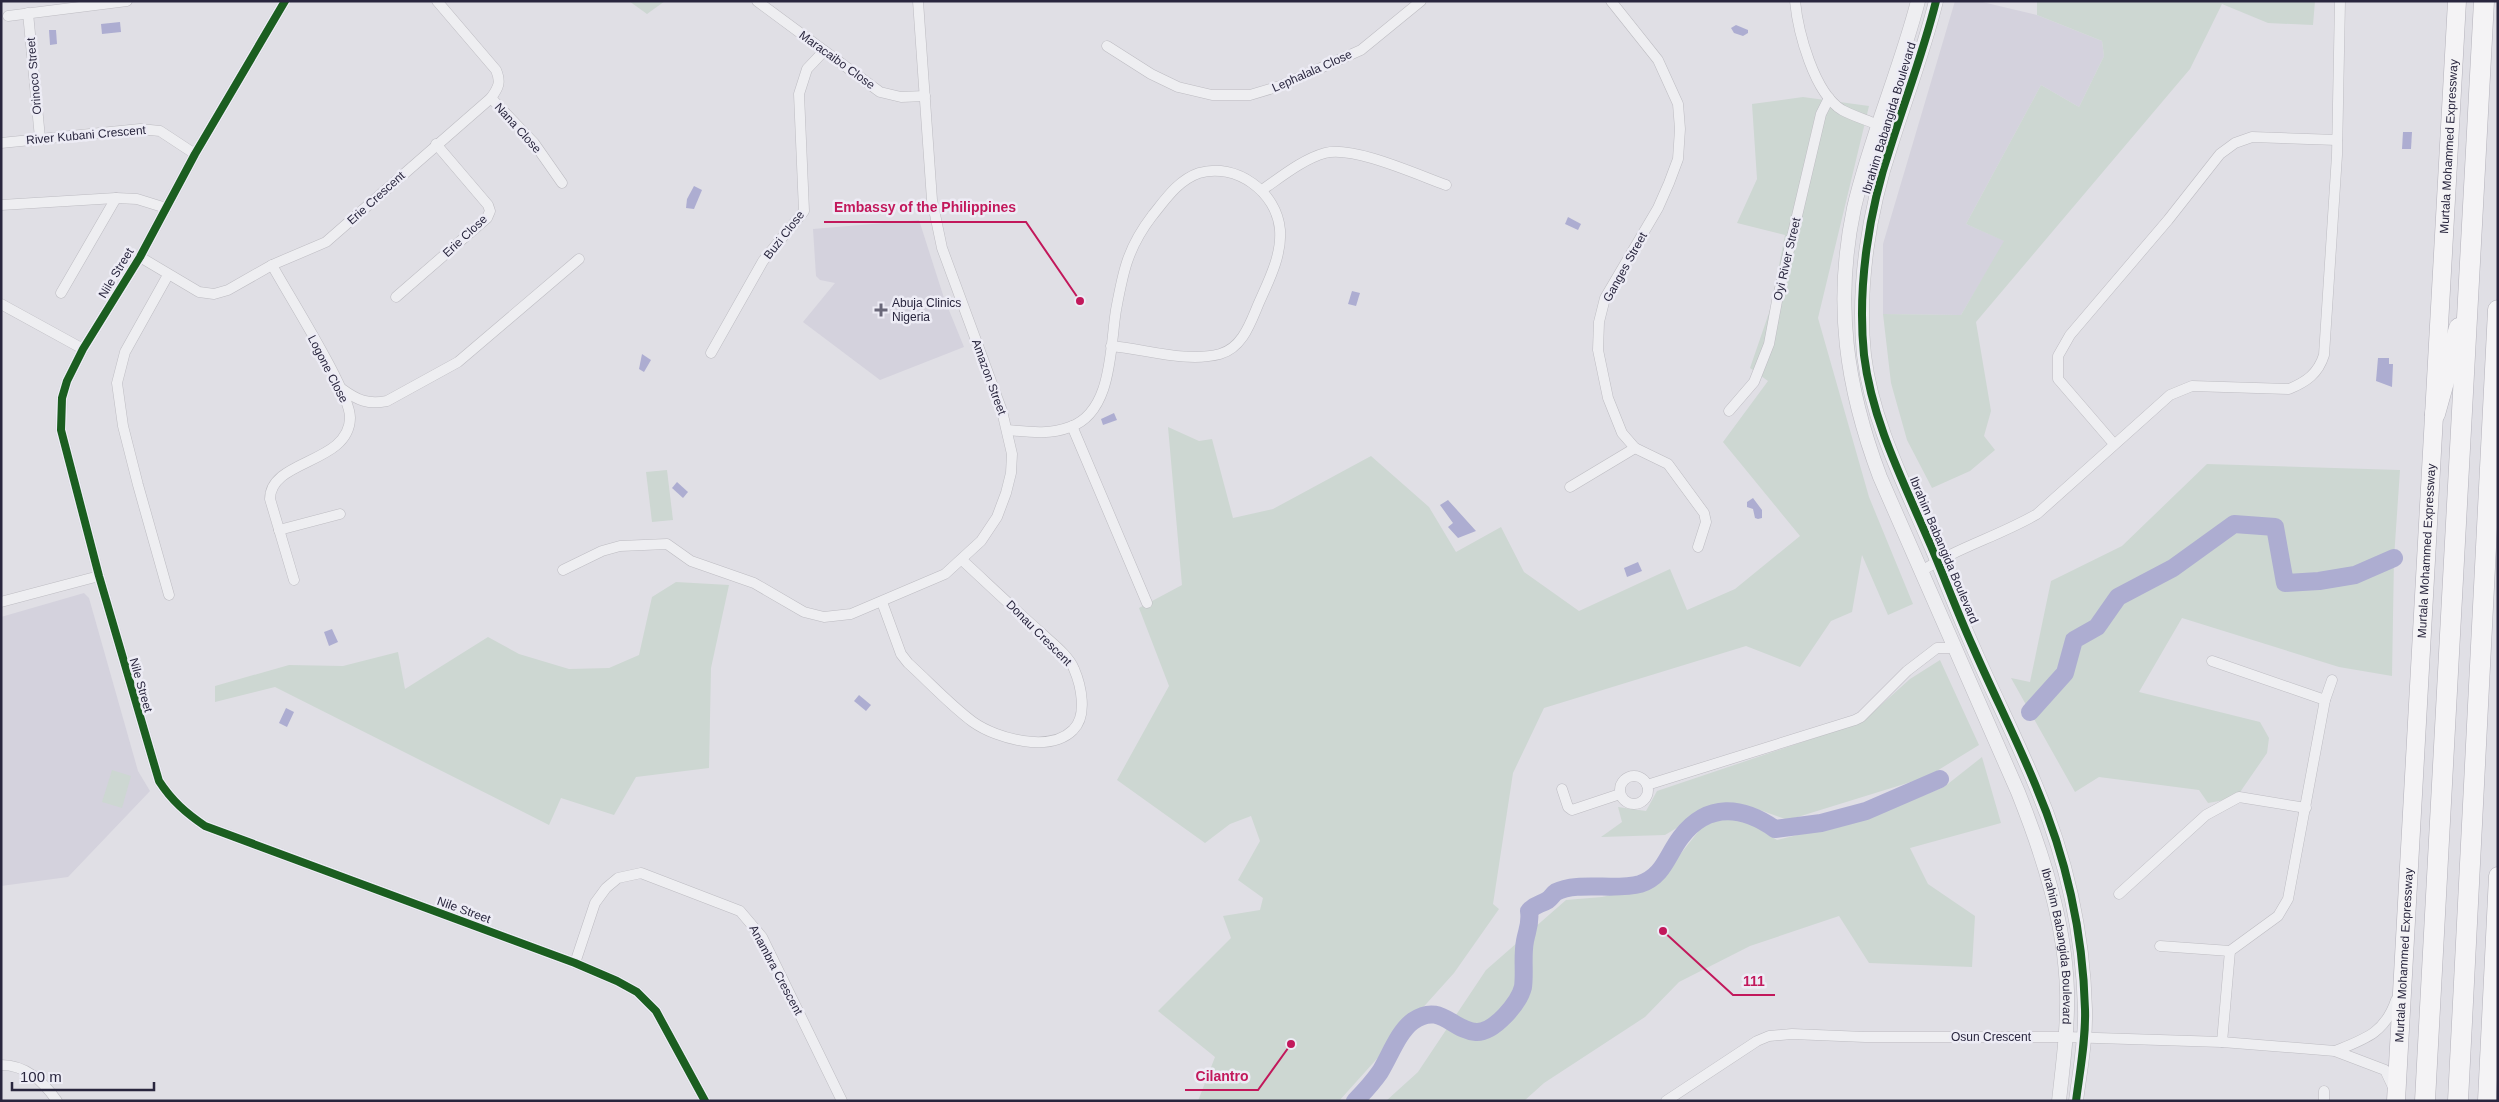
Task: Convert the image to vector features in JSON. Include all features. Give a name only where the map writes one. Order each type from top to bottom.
[{"type":"highway","name":"Murtala Mohammed Expressway","points":[[2396,1101],[2457,1]]},
{"type":"highway","points":[[2425,1101],[2484,1]]},
{"type":"highway","points":[[2435,414],[2469,293]]},
{"type":"highway","points":[[2458,1101],[2498,310]]},
{"type":"highway","points":[[2487,1101],[2498,876]]},
{"type":"street","points":[[8,16],[128,1]]},
{"type":"street","name":"Nile Street","points":[[285,1],[195,154],[140,257],[83,349],[67,381],[62,398],[61,430],[99,576],[159,782],[170,799],[205,826],[575,963],[638,992],[656,1011],[705,1101]]},
{"type":"street","points":[[437,1],[496,70],[499,78],[499,87],[491,98]]},
{"type":"street","name":"Maracaibo Close","points":[[757,1],[880,92],[901,97],[925,96]]},
{"type":"street","name":"Amazon Street","points":[[563,570],[602,551],[620,546],[667,544],[691,561],[754,583],[804,612],[824,617],[851,614],[945,574],[981,541],[997,517],[1011,473],[1012,454],[1007,430],[955,286],[936,224],[918,1]]},
{"type":"street","name":"Lephalala Close","points":[[1108,46],[1151,74],[1178,87],[1230,96],[1250,95],[1280,86],[1361,50],[1421,1]]},
{"type":"street","name":"Ganges Street","points":[[1611,1],[1658,60],[1678,104],[1680,130],[1678,159],[1669,184],[1658,208],[1605,298],[1599,322],[1598,350],[1608,398],[1622,433],[1635,448],[1668,464],[1704,513],[1706,522],[1698,547]]},
{"type":"street","points":[[1794,1],[1797,20],[1818,82],[1828,98],[1842,110],[1878,125]]},
{"type":"street","name":"Ibrahim Babangida Boulevard","points":[[1918,1],[1909,36],[1878,125],[1854,207],[1845,277],[1844,319],[1848,367],[1866,439],[1920,572],[2018,792],[2036,836],[2047,874],[2060,933],[2067,988],[2066,1037],[2059,1101]]},
{"type":"street","name":"Ibrahim Babangida Boulevard","points":[[1936,1],[1877,194],[1862,295],[1864,356],[1873,398],[1884,435],[1972,647],[2036,787],[2053,833],[2074,907],[2083,985],[2084,1038],[2076,1101]]},
{"type":"street","points":[[1920,572],[1937,560],[2012,529],[2037,514],[2170,395],[2192,386],[2289,389],[2303,383],[2320,366],[2324,345],[2337,140],[2340,1]]},
{"type":"street","name":"Orinoco Street","points":[[28,13],[40,138]]},
{"type":"street","name":"Buzi Close","points":[[711,353],[763,261],[804,211],[806,204],[799,94],[807,69],[824,51]]},
{"type":"street","name":"Erie Crescent","points":[[140,257],[199,292],[214,294],[228,290],[272,265],[326,242],[436,144],[491,98]]},
{"type":"street","name":"Nana Close","points":[[491,98],[534,143],[562,182]]},
{"type":"street","name":"Oyi River Street","points":[[1729,411],[1754,382],[1770,344],[1777,301],[1821,114],[1828,98]]},
{"type":"street","name":"River Kubani Crescent","points":[[1,143],[140,129],[160,131],[195,154]]},
{"type":"street","points":[[2114,444],[2058,379],[2058,356],[2070,335],[2168,220],[2220,154],[2235,143],[2252,137],[2337,140]]},
{"type":"street","name":"Erie Close","points":[[396,297],[487,218],[490,211],[488,205],[436,144]]},
{"type":"street","points":[[1262,190],[1316,156],[1338,151],[1366,157],[1446,185]]},
{"type":"street","points":[[1007,430],[1047,433],[1072,426],[1097,404],[1106,381],[1116,310],[1127,261],[1145,225],[1178,186],[1198,174],[1212,171],[1226,172],[1249,180],[1262,190],[1269,199],[1280,229],[1279,248],[1274,267],[1255,314],[1240,340],[1229,350],[1219,354],[1185,356],[1112,346]]},
{"type":"street","points":[[1,205],[116,198],[137,199],[166,208]]},
{"type":"street","points":[[61,293],[116,198]]},
{"type":"street","points":[[340,387],[363,402],[375,404],[394,397],[458,362],[579,259]]},
{"type":"street","name":"Logone Close","points":[[272,265],[340,387],[350,416],[344,439],[334,447],[278,480],[270,489],[270,499],[294,580]]},
{"type":"street","points":[[168,275],[125,352],[117,383],[124,426],[136,477],[169,595]]},
{"type":"street","points":[[1,304],[83,349]]},
{"type":"street","points":[[1072,426],[1147,603]]},
{"type":"street","points":[[1570,487],[1635,448]]},
{"type":"street","points":[[279,530],[340,514]]},
{"type":"street","name":"Donau Crescent","points":[[882,602],[901,654],[908,663],[974,723],[1008,738],[1038,743],[1051,742],[1069,734],[1075,728],[1081,716],[1081,693],[1074,667],[1058,648],[962,560]]},
{"type":"street","points":[[1,602],[99,576]]},
{"type":"street","points":[[1647,785],[1855,720],[1861,717],[1907,671],[1937,648],[1953,648]]},
{"type":"street","points":[[2212,661],[2325,700]]},
{"type":"street","points":[[2160,946],[2230,951],[2278,916],[2288,899],[2325,700],[2332,680]]},
{"type":"street","points":[[1632,776],[1641,778],[1647,785],[1648,794],[1638,803],[1626,801],[1620,794],[1621,784],[1632,776]]},
{"type":"street","points":[[1562,789],[1568,807],[1572,810],[1620,794]]},
{"type":"street","points":[[2119,894],[2206,815],[2239,797],[2244,796],[2306,808]]},
{"type":"street","name":"Anambra Crescent","points":[[575,963],[595,903],[606,888],[618,878],[641,874],[740,911],[762,937],[842,1101]]},
{"type":"street","points":[[2222,1042],[2230,951]]},
{"type":"street","points":[[2335,1051],[2361,1041],[2379,1030],[2391,1016],[2403,982]]},
{"type":"street","name":"Osun Crescent","points":[[1666,1101],[1737,1052],[1769,1036],[1792,1034],[1865,1037],[2066,1037],[2222,1042],[2335,1051]]},
{"type":"street","points":[[2335,1051],[2385,1070],[2390,1079],[2396,1101]]},
{"type":"street","points":[[1,1065],[11,1065],[32,1074],[48,1088],[57,1101]]},
{"type":"shaded area","points":[[629,1],[665,1],[647,14]]},
{"type":"shaded area","points":[[1955,1],[1978,1],[2037,15],[2102,41],[2104,56],[2079,107],[2041,85],[1966,224],[2005,241],[1961,315],[1883,314],[1883,244]]},
{"type":"shaded area","points":[[2037,1],[2315,1],[2313,25],[2268,23],[2222,4],[2190,69],[1976,322],[1991,411],[1984,436],[1995,450],[1970,471],[1932,488],[1907,440],[1891,383],[1883,314],[1961,315],[2004,241],[1966,224],[2041,85],[2079,107],[2104,56],[2102,41],[2037,15]]},
{"type":"shaded area","points":[[1803,97],[1869,106],[1818,318],[1869,497],[1913,604],[1888,615],[1862,555],[1852,612],[1831,621],[1800,667],[1746,646],[1544,708],[1513,773],[1493,904],[1499,909],[1454,973],[1339,1101],[1198,1101],[1215,1057],[1158,1011],[1231,938],[1223,916],[1260,910],[1263,898],[1238,880],[1260,841],[1251,816],[1230,824],[1205,843],[1117,780],[1169,686],[1139,608],[1182,585],[1168,427],[1199,441],[1212,439],[1233,518],[1273,509],[1371,456],[1429,507],[1456,552],[1501,527],[1524,572],[1579,611],[1670,569],[1687,610],[1735,589],[1800,536],[1723,442],[1768,381],[1750,368],[1771,307],[1785,235],[1737,223],[1757,179],[1752,104]]},
{"type":"shaded area","name":"Abuja Clinics Nigeria","points":[[919,220],[944,298],[964,347],[880,380],[803,322],[835,283],[820,280],[816,276],[813,229]]},
{"type":"shaded area","points":[[2207,464],[2400,470],[2394,558],[2392,676],[2339,667],[2182,618],[2139,692],[2260,722],[2269,738],[2267,753],[2236,798],[2208,803],[2199,790],[2099,777],[2075,792],[2011,678],[2030,682],[2051,581],[2122,546]]},
{"type":"shaded area","points":[[667,470],[673,520],[652,522],[646,472]]},
{"type":"shaded area","points":[[676,582],[729,585],[711,668],[709,768],[636,777],[614,815],[561,798],[549,825],[275,687],[215,702],[215,686],[289,665],[343,666],[398,652],[405,689],[488,637],[519,654],[569,669],[609,668],[639,655],[652,597]]},
{"type":"shaded area","points":[[84,593],[89,598],[138,771],[150,791],[68,877],[1,886],[1,617]]},
{"type":"shaded area","points":[[1940,660],[1979,745],[1927,777],[1788,820],[1760,810],[1717,804],[1665,835],[1601,837],[1622,822],[1618,807],[1646,811],[1657,791],[1862,722],[1910,679]]},
{"type":"shaded area","points":[[1982,757],[2001,823],[1910,848],[1928,884],[1975,916],[1972,967],[1869,963],[1839,916],[1750,946],[1679,982],[1645,1017],[1544,1083],[1524,1101],[1386,1101],[1418,1072],[1486,970],[1566,900],[1602,897],[1656,885],[1701,828],[1724,817],[1745,820],[1777,840],[1871,817],[1944,787]]},
{"type":"shaded area","points":[[112,770],[131,776],[122,808],[102,802]]},
{"type":"water","points":[[120,22],[121,32],[102,34],[101,24]]},
{"type":"water","points":[[1736,25],[1748,30],[1748,33],[1743,36],[1734,33],[1731,28]]},
{"type":"water","points":[[49,30],[56,30],[57,44],[50,45]]},
{"type":"water","points":[[2403,132],[2412,132],[2411,149],[2402,149]]},
{"type":"water","points":[[694,186],[702,190],[694,209],[686,208],[687,199]]},
{"type":"water","points":[[1568,217],[1581,224],[1578,230],[1565,224]]},
{"type":"water","points":[[1352,291],[1360,293],[1356,306],[1348,304]]},
{"type":"water","points":[[642,354],[651,360],[644,372],[639,369]]},
{"type":"water","points":[[2378,358],[2389,358],[2389,364],[2393,364],[2392,387],[2376,381]]},
{"type":"water","points":[[1114,413],[1117,420],[1103,425],[1101,419]]},
{"type":"water","points":[[677,482],[688,492],[683,498],[672,488]]},
{"type":"water","points":[[1753,498],[1762,510],[1762,518],[1755,518],[1753,509],[1747,507],[1747,502]]},
{"type":"water","points":[[1448,500],[1476,531],[1458,538],[1448,527],[1453,523],[1440,505]]},
{"type":"water","points":[[1638,562],[1642,571],[1627,577],[1624,568]]},
{"type":"water","points":[[332,629],[338,642],[329,646],[324,632]]},
{"type":"water","points":[[859,695],[871,705],[866,711],[854,701]]},
{"type":"water","points":[[286,708],[294,712],[287,727],[279,723]]},
{"type":"waterway","points":[[2030,712],[2065,673],[2074,640],[2097,627],[2118,597],[2173,568],[2234,524],[2275,527],[2285,583],[2319,581],[2355,575],[2394,558]]},
{"type":"waterway","points":[[1355,1101],[1377,1076],[1403,1031],[1413,1021],[1431,1014],[1476,1032],[1490,1028],[1505,1016],[1521,994],[1523,987],[1524,947],[1529,923],[1529,911],[1536,905],[1548,900],[1556,892],[1575,887],[1620,887],[1640,884],[1655,876],[1681,837],[1691,826],[1702,818],[1714,813],[1738,812],[1763,821],[1775,829],[1821,823],[1866,811],[1940,779]]},
{"type":"cycle path","points":[[285,1],[195,154],[140,257],[83,349],[67,381],[62,398],[61,430],[99,576],[159,781],[180,806],[205,826],[575,963],[637,992],[656,1011],[705,1101]]},
{"type":"cycle path","points":[[1936,1],[1883,170],[1871,222],[1862,302],[1864,355],[1874,405],[1891,453],[1967,635],[2035,784],[2046,811],[2063,866],[2076,922],[2084,980],[2085,1032],[2076,1101]]},
{"type":"place","name":"Embassy of the Philippines","points":[[1080,301]]},
{"type":"place","name":"Abuja Clinics Nigeria","points":[[881,310]]},
{"type":"place","name":"111","points":[[1663,931]]},
{"type":"place","name":"Cilantro","points":[[1291,1044]]}]
